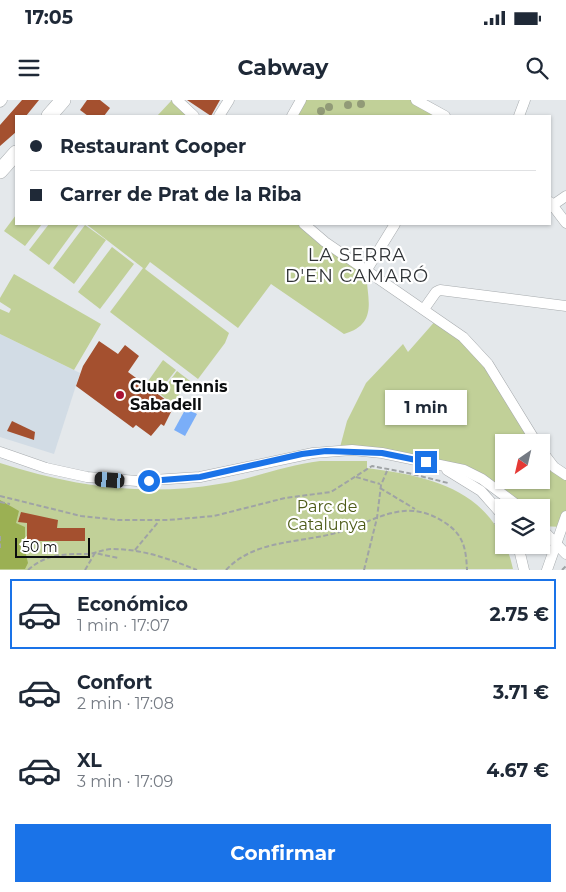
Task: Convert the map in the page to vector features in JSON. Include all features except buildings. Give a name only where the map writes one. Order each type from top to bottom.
[{"type":"street","points":[[50,115],[63,100]]},
{"type":"street","points":[[177,100],[193,115]]},
{"type":"street","points":[[220,115],[229,100]]},
{"type":"street","points":[[293,115],[301,100]]},
{"type":"street","points":[[416,100],[443,115]]},
{"type":"street","points":[[519,115],[525,100]]},
{"type":"street","points":[[0,171],[15,154]]},
{"type":"street","points":[[566,196],[551,205],[566,223]]},
{"type":"street","points":[[305,225],[325,242],[463,337],[488,364],[531,434]]},
{"type":"street","points":[[366,271],[394,225]]},
{"type":"street","points":[[424,309],[436,292],[440,290],[566,306]]},
{"type":"street","points":[[0,452],[46,468],[87,477],[137,481],[200,477],[302,454],[326,451],[382,453],[410,457],[442,467],[464,470],[482,479],[509,499]]},
{"type":"street","points":[[550,462],[566,475]]},
{"type":"street","points":[[442,467],[481,491],[495,505]]},
{"type":"street","points":[[547,570],[555,542],[566,516]]},
{"type":"street","points":[[550,527],[562,527]]},
{"type":"street","points":[[550,537],[566,554]]},
{"type":"street","points":[[520,554],[524,570]]},
{"type":"path","points":[[0,496],[82,516],[118,520],[159,520],[214,516],[285,498],[332,492],[372,466],[417,475],[453,485]]},
{"type":"path","points":[[364,570],[377,518],[381,487],[387,470]]},
{"type":"path","points":[[356,477],[374,481],[416,510],[436,517],[454,529],[464,541],[467,570]]},
{"type":"path","points":[[0,502],[10,504]]},
{"type":"path","points":[[226,570],[234,561],[254,549],[341,532],[388,514],[416,510]]},
{"type":"path","points":[[492,518],[495,523]]},
{"type":"path","points":[[135,550],[159,520]]},
{"type":"path","points":[[0,536],[0,548]]},
{"type":"path","points":[[85,570],[95,553],[109,549],[135,550],[197,570]]},
{"type":"path","points":[[28,570],[40,560],[58,554],[95,553],[118,558]]},
{"type":"path","points":[[562,570],[566,566]]},
{"type":"shaded area","points":[[0,334],[80,373],[54,454],[0,437]]},
{"type":"green space","points":[[172,100],[177,100],[193,115],[158,115]]},
{"type":"green space","points":[[301,100],[416,100],[443,115],[293,115]]},
{"type":"green space","points":[[15,216],[15,225],[41,225],[25,246],[4,231]]},
{"type":"green space","points":[[48,225],[78,225],[49,265],[29,250]]},
{"type":"green space","points":[[85,225],[106,240],[74,284],[53,268]]},
{"type":"green space","points":[[87,225],[305,225],[366,271],[369,301],[367,317],[355,330],[344,334],[271,284],[238,328],[150,262],[145,269],[229,333],[225,343],[198,379],[110,312],[143,268]]},
{"type":"green space","points":[[112,247],[134,264],[100,309],[78,292]]},
{"type":"green space","points":[[14,274],[101,324],[74,370],[0,334],[0,309],[9,313],[11,309],[0,302],[0,298]]},
{"type":"green space","points":[[437,319],[476,350],[531,434],[495,434],[495,489],[550,489],[550,459],[566,475],[566,517],[562,527],[550,526],[550,499],[509,499],[464,470],[339,451],[347,421],[366,383],[403,344],[408,352]]},
{"type":"green space","points":[[163,360],[176,370],[158,393],[146,384]]},
{"type":"green space","points":[[177,371],[190,381],[172,404],[160,394]]},
{"type":"green space","name":"Parc de Catalunya","points":[[320,461],[367,461],[367,468],[417,477],[460,493],[478,506],[493,522],[495,526],[495,554],[508,554],[513,569],[0,570],[0,463],[54,478],[108,487],[136,489],[191,488],[232,482]]},
{"type":"green space","points":[[0,500],[19,511],[16,523],[25,527],[25,550],[28,563],[25,569],[0,569]]},
{"type":"water","points":[[186,408],[197,414],[185,436],[174,430]]},
{"type":"place","name":"Club Tennis Sabadell","points":[[120,395]]},
{"type":"district","name":"LA SERRA D'EN CAMARÓ","points":[[357,265]]},
{"type":"route","points":[[149,481],[177,480],[230,472],[302,454],[326,451],[352,450],[382,453],[410,457],[426,462]]}]
